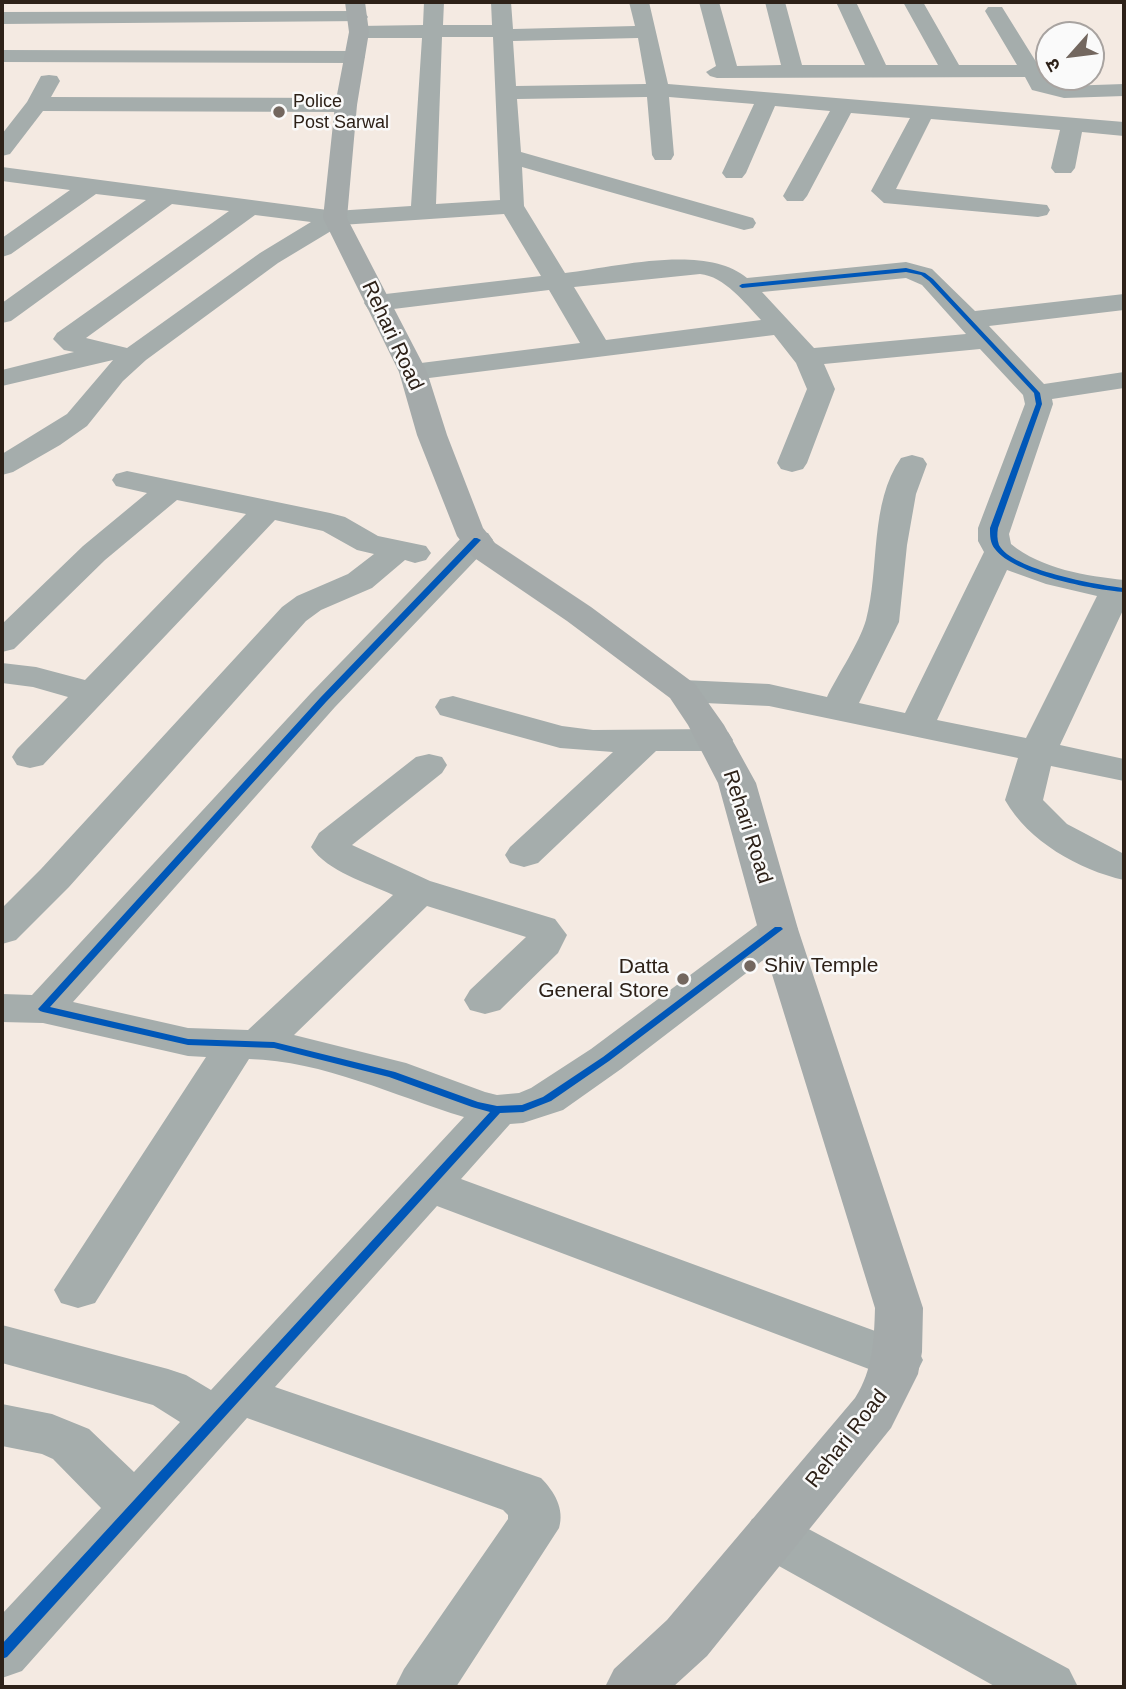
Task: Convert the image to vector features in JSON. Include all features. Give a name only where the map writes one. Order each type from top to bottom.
[{"type":"main road","points":[[335,218],[358,17]]},
{"type":"main road","name":"Rehari Road","points":[[335,218],[413,372],[432,435],[468,529],[468,549],[499,561],[579,614],[683,691],[715,740],[737,783],[778,929],[899,1308],[898,1360],[888,1389],[873,1413],[687,1638],[634,1687]]},
{"type":"street","points":[[423,213],[435,2]]},
{"type":"street","points":[[501,2],[512,206],[597,348]]},
{"type":"street","points":[[639,2],[658,82],[663,155]]},
{"type":"street","points":[[709,2],[728,72]]},
{"type":"street","points":[[775,2],[793,71]]},
{"type":"street","points":[[846,2],[878,71]]},
{"type":"street","points":[[912,2],[952,71]]},
{"type":"street","points":[[2,36],[12,12],[226,9],[297,9],[358,17],[433,32],[647,32]]},
{"type":"street","points":[[194,104],[226,9]]},
{"type":"street","points":[[272,104],[297,9]]},
{"type":"street","points":[[2,149],[37,104],[87,10]]},
{"type":"street","points":[[109,104],[156,10]]},
{"type":"street","points":[[995,11],[1040,85],[1054,91],[1124,90]]},
{"type":"street","points":[[2,56],[355,57]]},
{"type":"street","points":[[805,102],[819,71]]},
{"type":"street","points":[[506,93],[658,82],[728,72],[1030,71]]},
{"type":"street","points":[[658,82],[767,99],[1124,129]]},
{"type":"street","points":[[734,173],[767,99]]},
{"type":"street","points":[[37,104],[346,105]]},
{"type":"street","points":[[795,196],[844,105]]},
{"type":"street","points":[[924,111],[883,191],[886,195],[892,198],[1038,210]]},
{"type":"street","points":[[633,118],[661,117]]},
{"type":"street","points":[[507,119],[535,119]]},
{"type":"street","points":[[1063,168],[1072,124]]},
{"type":"street","points":[[508,156],[744,223]]},
{"type":"street","points":[[2,174],[335,218],[512,206]]},
{"type":"street","points":[[2,249],[91,186]]},
{"type":"street","points":[[2,315],[166,197]]},
{"type":"street","points":[[126,353],[74,344],[67,339],[249,208]]},
{"type":"street","points":[[2,466],[50,439],[77,419],[126,353],[269,258],[335,218]]},
{"type":"street","points":[[377,303],[558,284],[694,266],[720,271],[741,286],[780,326],[809,357],[822,380],[821,389],[792,463]]},
{"type":"street","points":[[741,286],[906,270],[923,274],[1037,393],[1039,404],[1036,419],[992,538],[1000,551],[1033,569],[1074,582],[1120,590],[1038,751],[1024,798],[1034,814],[1074,844],[1124,868]]},
{"type":"street","points":[[809,357],[977,330],[1124,302]]},
{"type":"street","points":[[413,372],[780,326]]},
{"type":"street","points":[[2,378],[91,355],[126,353]]},
{"type":"street","points":[[1037,393],[1124,380]]},
{"type":"street","points":[[838,709],[882,622],[891,545],[901,494],[912,464]]},
{"type":"street","points":[[127,480],[334,524],[369,543],[398,550],[468,549]]},
{"type":"street","points":[[2,642],[93,553],[171,489]]},
{"type":"street","points":[[30,757],[268,509]]},
{"type":"street","points":[[43,1009],[323,700],[468,549]]},
{"type":"street","points":[[2,931],[55,878],[294,614],[309,603],[360,581],[398,550]]},
{"type":"street","points":[[917,724],[1000,551]]},
{"type":"street","points":[[2,673],[36,677],[92,693]]},
{"type":"street","points":[[683,691],[769,695],[917,724],[1124,770]]},
{"type":"street","points":[[453,707],[560,737],[605,742],[715,740]]},
{"type":"street","points":[[524,855],[645,741]]},
{"type":"street","points":[[429,765],[333,841],[330,847],[341,856],[416,890],[529,923],[541,929],[547,935],[544,944],[485,1000]]},
{"type":"street","points":[[78,1290],[249,1044],[409,903],[417,894],[416,890]]},
{"type":"street","points":[[2,1008],[43,1009],[188,1042],[249,1044],[391,1074],[497,1110],[523,1108],[547,1099],[606,1059],[778,929]]},
{"type":"street","points":[[2,1653],[497,1110]]},
{"type":"street","points":[[429,1185],[898,1360]]},
{"type":"street","points":[[2,1344],[168,1389],[522,1494],[534,1506],[537,1517],[532,1528],[424,1687]]},
{"type":"street","points":[[2,1425],[52,1435],[71,1444],[134,1507]]},
{"type":"street","points":[[771,1535],[1049,1687]]},
{"type":"cycle path","points":[[742,286],[906,270],[923,274],[931,280],[1037,393],[1039,404],[994,528],[998,549],[1007,557],[1038,571],[1095,586],[1124,590]]},
{"type":"cycle path","points":[[477,540],[323,700],[43,1009],[188,1042],[274,1045],[391,1074],[476,1105],[497,1110],[523,1108],[547,1099],[606,1059],[778,929]]},
{"type":"cycle path","points":[[2,1653],[497,1110]]},
{"type":"place","name":"Police Post Sarwal","points":[[279,112]]},
{"type":"place","name":"Shiv Temple","points":[[750,966]]},
{"type":"place","name":"Datta General Store","points":[[683,979]]}]
